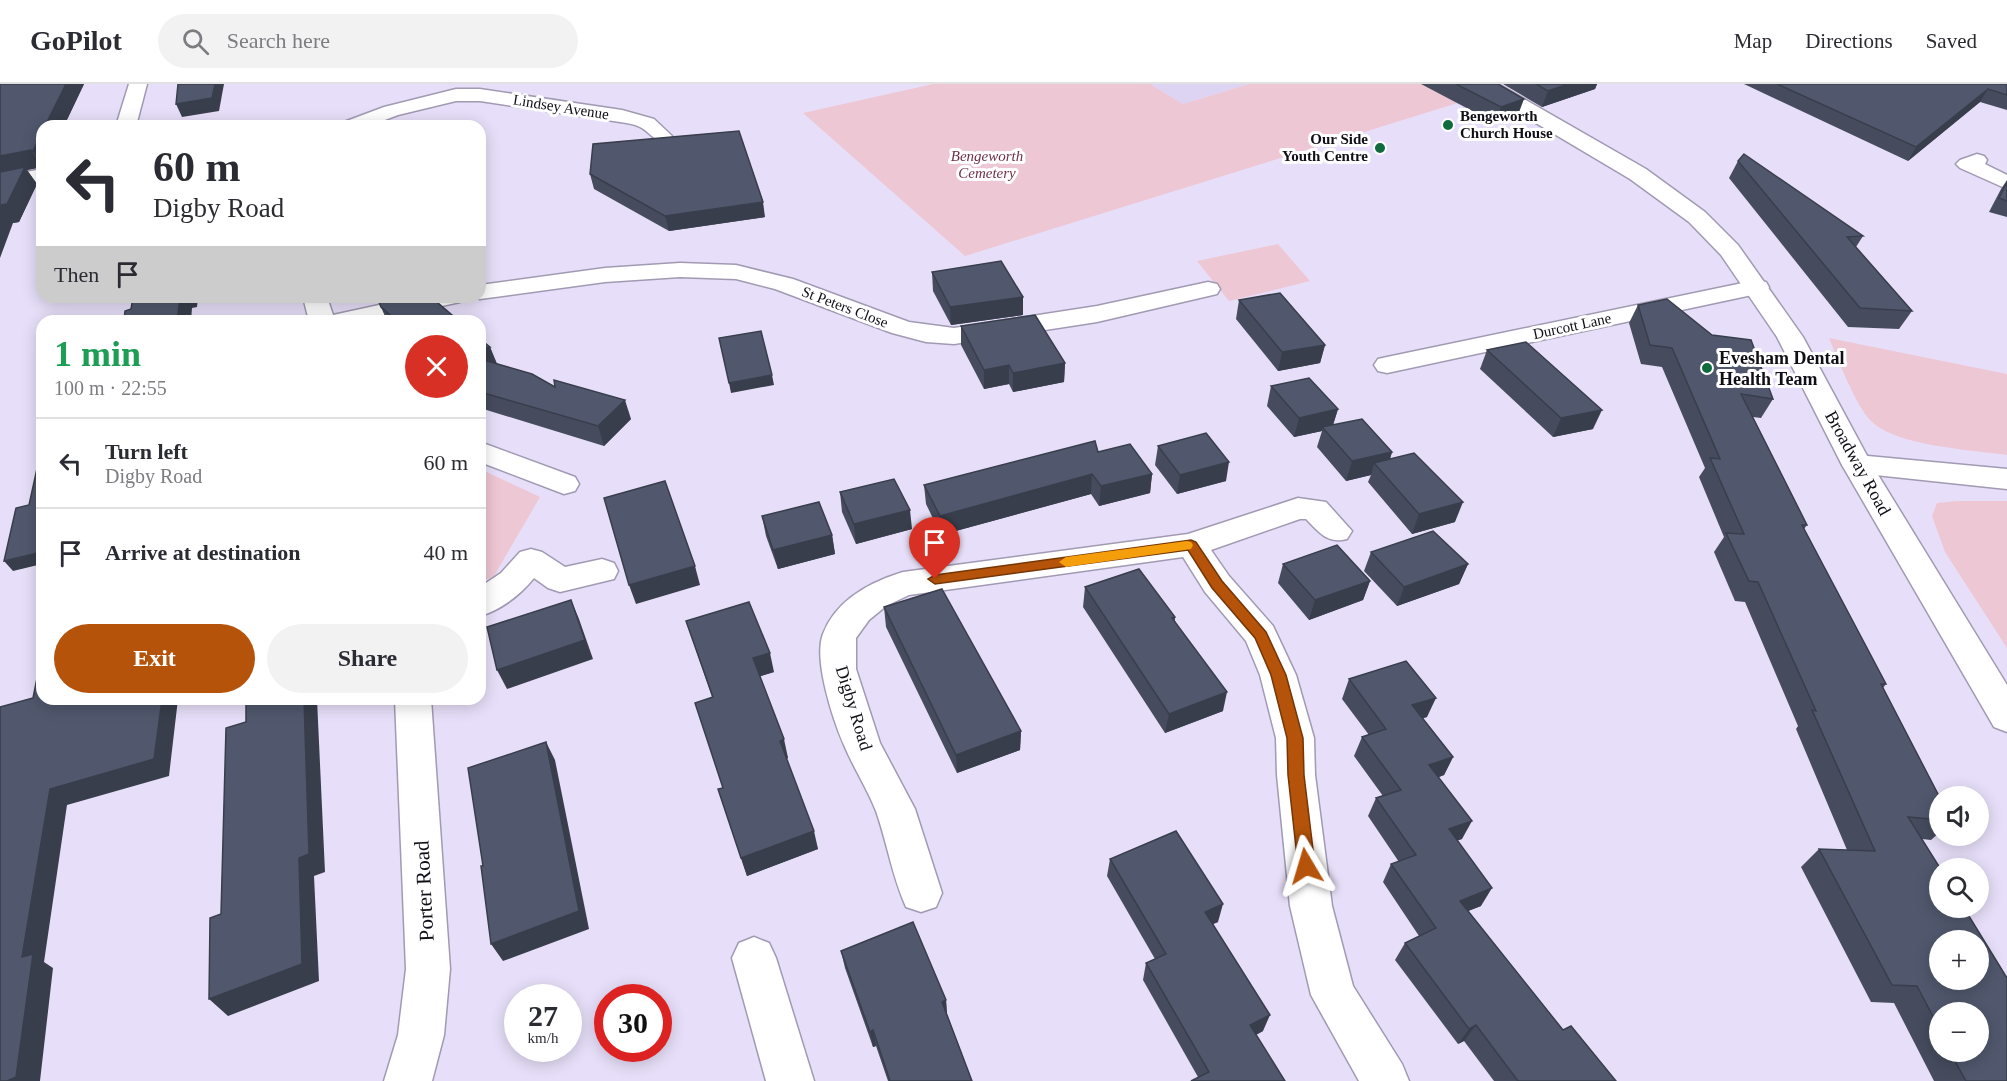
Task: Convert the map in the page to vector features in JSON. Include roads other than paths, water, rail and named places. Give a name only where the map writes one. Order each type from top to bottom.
[{"type":"street","points":[[128,120],[138,84]]},
{"type":"street","name":"Broadway Road","points":[[1484,84],[1638,174],[1689,211],[1730,250],[1790,337],[1857,465],[2007,717]]},
{"type":"street","name":"Lindsey Avenue","points":[[367,120],[454,89],[622,116],[647,123],[662,136]]},
{"type":"street","points":[[1977,160],[1967,164],[2007,183]]},
{"type":"street","points":[[0,183],[36,177]]},
{"type":"street","name":"St Peters Close","points":[[486,290],[605,275],[680,270],[736,272],[784,284],[901,328],[926,334],[954,336],[1097,314],[1208,289]]},
{"type":"street","name":"Durcott Lane","points":[[1387,365],[1757,287]]},
{"type":"street","points":[[367,315],[423,303]]},
{"type":"street","points":[[486,453],[564,484]]},
{"type":"street","points":[[1857,465],[2007,479]]},
{"type":"street","name":"Digby Road","points":[[921,893],[895,809],[862,744],[838,669],[839,636],[857,611],[874,597],[903,584],[1191,545],[1298,508],[1315,509],[1336,531]]},
{"type":"street","points":[[1191,545],[1217,584],[1261,635],[1278,675],[1295,738],[1296,775],[1311,906],[1334,995],[1385,1081]]},
{"type":"street","points":[[486,600],[513,581],[531,560],[560,580],[602,571]]},
{"type":"street","name":"Porter Road","points":[[408,1081],[422,1035],[428,969],[412,705]]},
{"type":"street","points":[[754,958],[790,1081]]},
{"type":"place","name":"Bengeworth Church House","points":[[1448,125]]},
{"type":"place","name":"Our Side Youth Centre","points":[[1380,148]]},
{"type":"place","name":"Evesham Dental Health Team","points":[[1707,368]]},
{"type":"park label","name":"Bengeworth Cemetery","points":[[987,164]]}]
